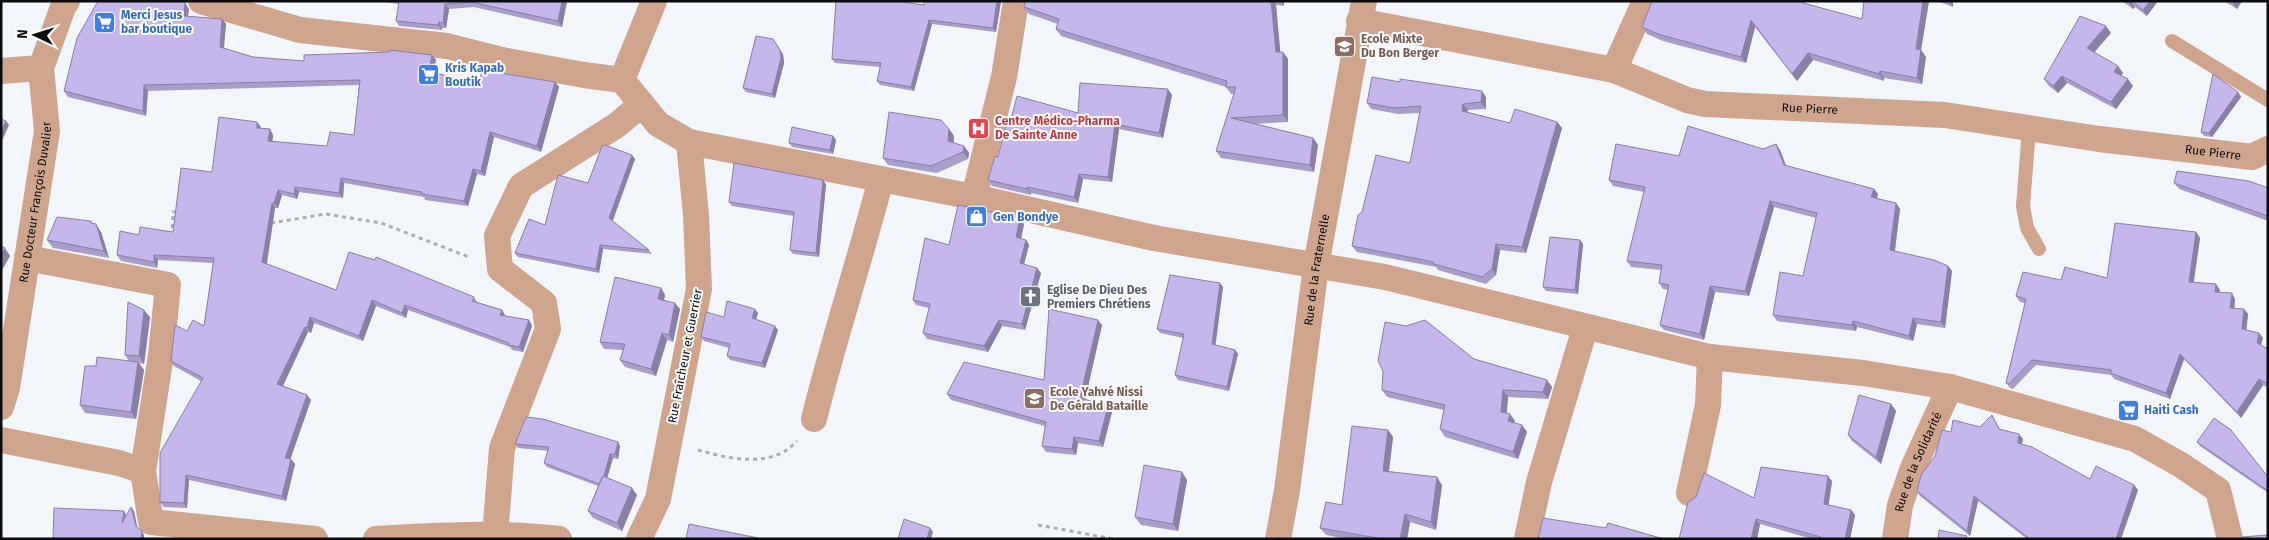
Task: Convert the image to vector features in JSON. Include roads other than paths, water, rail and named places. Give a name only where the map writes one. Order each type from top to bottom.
[{"type":"street","name":"Rue Docteur François Duvalier","points":[[1,407],[7,388],[47,131],[42,68],[63,7],[67,1]]},
{"type":"street","points":[[201,1],[300,30],[447,46],[502,60],[622,80],[658,124],[689,142],[974,197],[1154,238],[1385,277],[1585,328],[1710,357],[1863,374],[1950,387],[2135,439],[2181,465],[2218,490],[2230,539]]},
{"type":"street","points":[[622,80],[654,1]]},
{"type":"street","points":[[974,197],[1004,77],[1016,1]]},
{"type":"street","points":[[1614,70],[1645,1]]},
{"type":"street","name":"Rue Pierre","points":[[1361,11],[1614,70],[1687,100],[1706,104],[1944,114],[2099,138],[2252,157],[2268,149]]},
{"type":"street","name":"Rue de la Fraternelle","points":[[1278,539],[1287,490],[1316,266],[1361,11]]},
{"type":"street","points":[[1,71],[42,68]]},
{"type":"street","points":[[495,536],[502,448],[548,329],[544,303],[500,269],[498,236],[521,186],[617,125],[642,104]]},
{"type":"street","name":"Rue Fraîcheur et Guerrier","points":[[639,539],[658,499],[699,289],[696,215],[689,142]]},
{"type":"street","points":[[814,419],[835,335],[866,239],[881,179]]},
{"type":"street","points":[[27,258],[168,284],[161,355],[143,471],[151,522],[315,539]]},
{"type":"street","points":[[1527,539],[1539,482],[1585,328]]},
{"type":"street","points":[[1689,493],[1708,405],[1710,357]]},
{"type":"street","name":"Rue de la Solidarité","points":[[1895,539],[1903,496],[1913,468],[1950,387]]},
{"type":"street","points":[[1,440],[119,463],[143,471]]},
{"type":"street","points":[[376,539],[428,535],[495,536],[519,534],[560,539]]},
{"type":"lane","points":[[2172,41],[2268,100]]},
{"type":"lane","points":[[2028,128],[2023,206],[2027,228],[2039,249]]},
{"type":"place","name":"Merci Jesus bar boutique","points":[[105,22]]},
{"type":"place","name":"Ecole Mixte Du Bon Berger","points":[[1345,46]]},
{"type":"place","name":"Kris Kapab Boutik","points":[[429,75]]},
{"type":"place","name":"Centre Médico-Pharma De Sainte Anne","points":[[979,128]]},
{"type":"place","name":"Gen Bondye","points":[[977,217]]},
{"type":"place","name":"Eglise De Dieu Des Premiers Chrétiens","points":[[1031,297]]},
{"type":"place","name":"Ecole Yahvé Nissi De Gérald Bataille","points":[[1034,399]]},
{"type":"place","name":"Haiti Cash","points":[[2128,410]]}]
